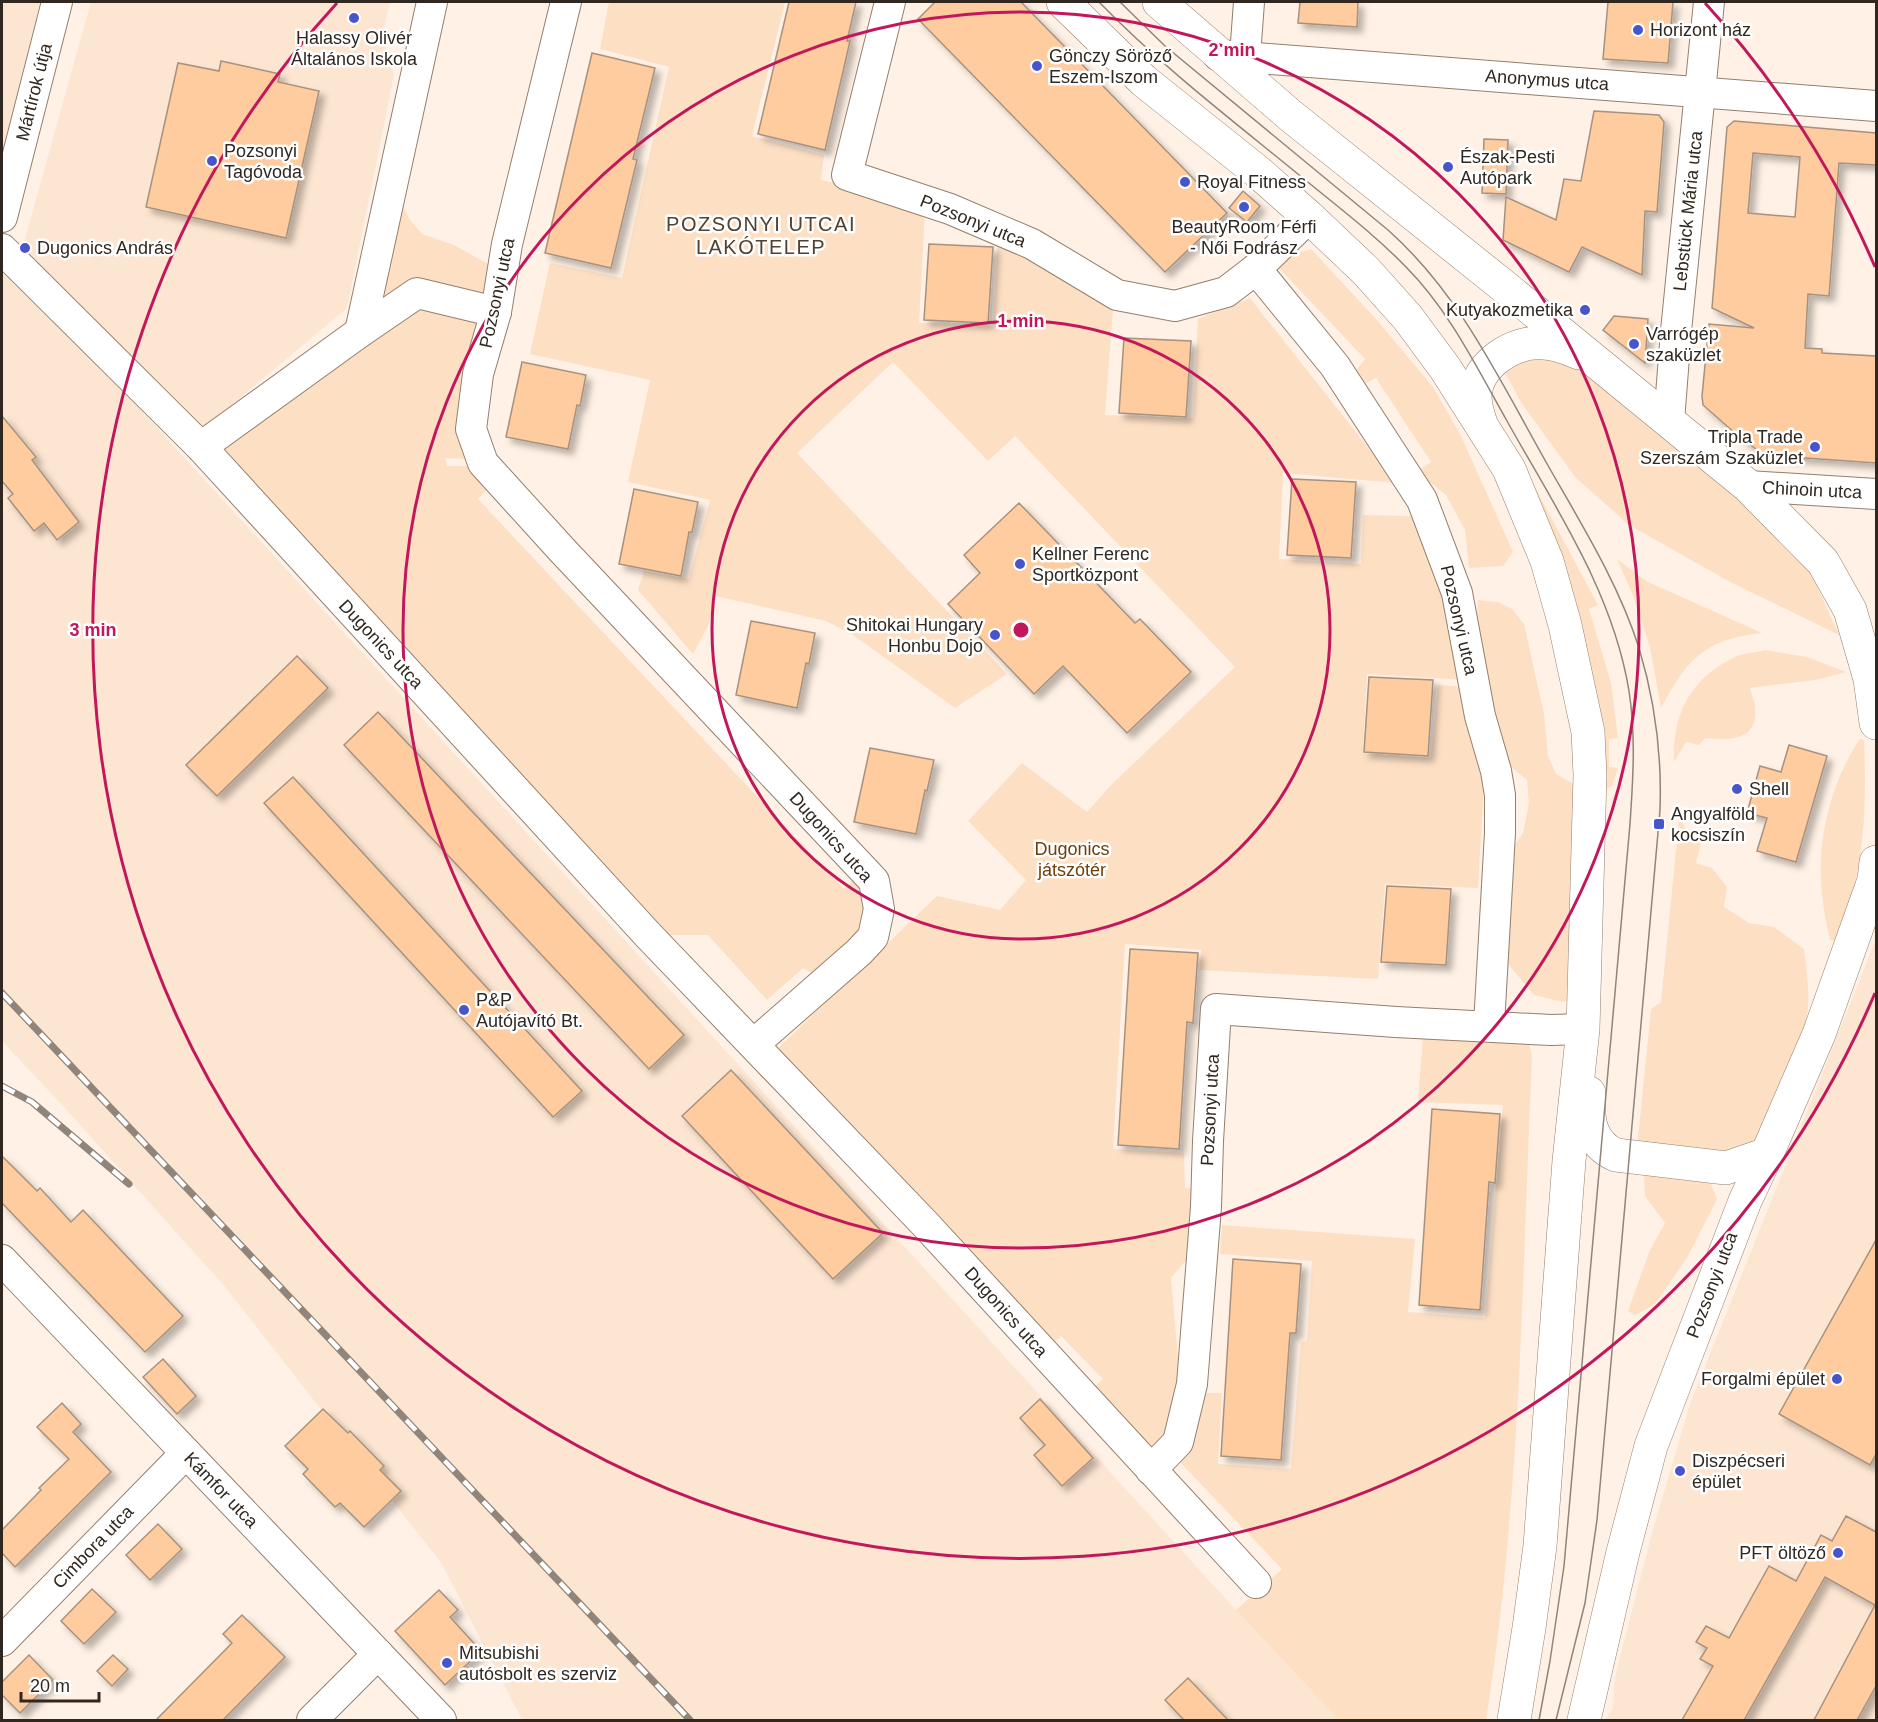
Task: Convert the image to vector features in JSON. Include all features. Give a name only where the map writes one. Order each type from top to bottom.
[{"type":"main road","points":[[1063,2],[1144,81],[1258,172],[1310,217],[1366,270],[1408,318],[1445,368],[1509,470],[1547,561],[1565,626],[1588,732],[1590,794],[1584,1029],[1569,1161],[1540,1546],[1514,1720]]},
{"type":"main road","points":[[1159,2],[1232,55],[1290,116],[1748,486],[1823,562],[1850,610],[1870,679],[1876,723]]},
{"type":"main road","points":[[1483,431],[1476,405],[1478,381],[1487,368],[1506,352],[1530,344],[1551,344],[1573,350],[1599,364]]},
{"type":"main road","name":"Pozsonyi utca","points":[[1584,1720],[1623,1552],[1651,1446],[1745,1201],[1819,1034],[1874,880],[1876,862]]},
{"type":"main road","points":[[1584,1029],[1591,1066],[1588,1108],[1590,1126],[1598,1143],[1605,1150],[1626,1158],[1726,1168],[1767,1154]]},
{"type":"street","name":"Mártírok útja","points":[[2,217],[57,2]]},
{"type":"street","points":[[360,332],[432,2]]},
{"type":"street","name":"Pozsonyi utca","points":[[478,374],[496,312],[507,244],[566,2]]},
{"type":"street","name":"Pozsonyi utca","points":[[890,2],[848,175],[950,209],[1032,244],[1117,296],[1175,306],[1226,292],[1257,269],[1310,217]]},
{"type":"street","points":[[1232,55],[1249,2]]},
{"type":"street","name":"Lebstück Mária utca","points":[[1669,421],[1709,2]]},
{"type":"street","name":"Anonymus utca","points":[[1232,55],[1876,106]]},
{"type":"street","name":"Dugonics utca","points":[[2,249],[201,447],[648,935],[934,1233],[1256,1583]]},
{"type":"street","name":"Pozsonyi utca","points":[[1257,269],[1335,366],[1422,500],[1457,593],[1480,716],[1496,771],[1500,795],[1500,833],[1489,1025]]},
{"type":"street","points":[[201,447],[417,293],[496,312]]},
{"type":"street","name":"Dugonics utca","points":[[478,374],[471,429],[483,463],[874,881],[879,909],[873,937],[754,1044]]},
{"type":"street","name":"Chinoin utca","points":[[1748,486],[1876,494]]},
{"type":"street","name":"Pozsonyi utca","points":[[1151,1470],[1178,1442],[1192,1384],[1206,1207],[1208,1131],[1216,1009],[1396,1022],[1551,1030],[1584,1029]]},
{"type":"street","name":"Kámfor utca","points":[[3,1267],[186,1453],[441,1720]]},
{"type":"street","name":"Cimbora utca","points":[[2,1641],[186,1453]]},
{"type":"street","points":[[312,1720],[378,1654]]},
{"type":"shaded area","points":[[2,2],[40,2],[2,154]]},
{"type":"shaded area","name":"Pozsonyi Tagóvoda","points":[[91,2],[390,2],[382,35],[394,75],[347,308],[198,433],[23,246]]},
{"type":"shaded area","points":[[2,258],[1339,1720],[522,1720],[442,1564],[226,1288],[2,1041]]},
{"type":"shaded area","points":[[1876,939],[1876,1720],[1605,1720],[1613,1708],[1615,1677],[1652,1533],[1690,1404]]},
{"type":"green space","name":"Dugonics játszótér","points":[[609,2],[785,2],[752,136],[824,155],[821,180],[874,191],[925,211],[919,323],[993,326],[998,235],[1113,308],[1105,415],[1193,418],[1198,319],[1250,298],[1396,483],[1283,473],[1279,559],[1361,564],[1363,515],[1411,516],[1444,586],[1466,680],[1367,674],[1363,753],[1431,758],[1438,685],[1485,688],[1476,628],[1478,600],[1498,602],[1512,609],[1524,624],[1544,714],[1548,756],[1556,774],[1574,784],[1574,997],[1563,1002],[1534,995],[1508,964],[1510,852],[1523,833],[1529,803],[1527,780],[1509,765],[1485,763],[1478,888],[1385,884],[1378,979],[1200,970],[1201,950],[1125,944],[1113,1149],[1184,1153],[1185,1188],[1195,1189],[1192,1253],[1171,1278],[1180,1381],[1174,1432],[1150,1454],[1089,1392],[1103,1379],[1061,1336],[1047,1349],[775,1051],[937,896],[1000,910],[1026,880],[968,821],[1022,763],[1087,812],[1112,784],[1235,667],[1015,436],[988,461],[893,362],[797,453],[1007,674],[955,708],[853,635],[826,621],[715,596],[708,626],[693,654],[638,590],[644,571],[689,579],[710,500],[628,482],[650,380],[530,354],[550,263],[622,278],[669,67],[600,49]]},
{"type":"green space","points":[[400,200],[410,220],[422,234],[454,245],[488,264],[489,287],[467,459],[445,458],[447,466],[474,466],[488,488],[478,499],[844,889],[857,877],[867,901],[863,926],[813,974],[803,968],[767,1000],[708,935],[648,935],[204,451],[338,351]]},
{"type":"green space","points":[[1311,249],[1376,319],[1433,387],[1462,438],[1513,552],[1503,566],[1469,568],[1465,530],[1446,495],[1417,472],[1431,462],[1376,378],[1357,387],[1349,380],[1365,359],[1278,267],[1288,256]]},
{"type":"green space","points":[[1536,354],[1567,360],[1685,454],[1764,521],[1807,564],[1839,635],[1732,583],[1629,525],[1576,478],[1522,404],[1504,371]]},
{"type":"green space","points":[[1500,422],[1598,605],[1589,609],[1611,683],[1618,738],[1609,739],[1609,767],[1618,768],[1612,786],[1602,791],[1496,423]]},
{"type":"green space","points":[[1617,559],[1646,581],[1762,633],[1726,640],[1700,654],[1680,676],[1661,708],[1650,647],[1633,595]]},
{"type":"green space","points":[[1765,650],[1807,657],[1846,672],[1815,680],[1750,688],[1755,705],[1755,718],[1747,733],[1724,739],[1705,738],[1699,745],[1686,742],[1674,762],[1676,729],[1680,714],[1695,688],[1705,676],[1733,658]]},
{"type":"green space","points":[[1860,739],[1864,740],[1865,800],[1860,859],[1843,926],[1835,941],[1830,940],[1822,898],[1823,837],[1832,796]]},
{"type":"green space","points":[[1680,810],[1686,830],[1701,842],[1696,863],[1712,868],[1727,887],[1724,907],[1749,923],[1774,927],[1804,949],[1808,1003],[1803,1032],[1765,1125],[1750,1145],[1741,1149],[1696,1152],[1637,1148],[1651,1009],[1661,1002]]},
{"type":"green space","points":[[1423,1036],[1529,1043],[1532,1056],[1518,1389],[1507,1555],[1498,1638],[1486,1720],[1339,1720],[1236,1610],[1282,1569],[1177,1459],[1201,1393],[1222,1393],[1218,1464],[1291,1469],[1301,1342],[1307,1341],[1312,1261],[1220,1254],[1222,1225],[1415,1239],[1408,1312],[1485,1318],[1503,1105],[1418,1102]]},
{"type":"green space","points":[[1653,1164],[1706,1172],[1717,1199],[1687,1258],[1654,1305],[1635,1315],[1628,1311],[1650,1250],[1665,1223],[1645,1196],[1644,1176]]},
{"type":"building","points":[[789,2],[856,2],[847,41],[850,41],[825,150],[758,134]]},
{"type":"building","points":[[935,2],[1021,2],[1227,213],[1165,272],[918,19]]},
{"type":"building","points":[[1300,2],[1358,2],[1357,27],[1298,23]]},
{"type":"building","name":"Horizont ház","points":[[1608,2],[1673,2],[1668,63],[1603,59]]},
{"type":"building","points":[[592,53],[655,68],[633,159],[637,160],[611,268],[545,253]]},
{"type":"building","points":[[221,61],[280,74],[278,82],[319,91],[286,238],[146,207],[178,63],[219,71]]},
{"type":"building","points":[[1594,111],[1659,115],[1664,122],[1657,212],[1645,211],[1642,275],[1582,247],[1569,272],[1503,240],[1506,197],[1556,220],[1564,179],[1581,181]]},
{"type":"building","points":[[1734,121],[1876,133],[1876,165],[1839,163],[1829,296],[1808,294],[1805,348],[1822,349],[1822,353],[1876,356],[1876,463],[1764,455],[1703,405],[1709,324],[1754,328],[1712,308],[1727,127]],"holes":[[[1753,153],[1800,157],[1795,217],[1748,213]]]},
{"type":"building","points":[[1484,139],[1508,140],[1506,194],[1482,193]]},
{"type":"building","name":"BeautyRoom Férfi - Női Fodrász","points":[[1243,191],[1260,206],[1247,222],[1229,208]]},
{"type":"building","points":[[929,244],[993,247],[988,323],[924,320]]},
{"type":"building","points":[[1614,316],[1648,319],[1645,363],[1603,330]]},
{"type":"building","points":[[1124,338],[1191,341],[1186,417],[1119,413]]},
{"type":"building","points":[[522,362],[586,375],[568,449],[506,437]]},
{"type":"building","points":[[2,416],[36,457],[32,460],[79,522],[57,540],[44,523],[34,531],[8,498],[13,494],[2,481]]},
{"type":"building","points":[[1292,479],[1356,482],[1351,558],[1287,555]]},
{"type":"building","points":[[634,489],[698,502],[692,532],[689,532],[681,576],[619,564]]},
{"type":"building","points":[[1019,503],[1135,623],[1140,619],[1191,672],[1127,733],[1063,666],[1034,694],[948,604],[980,573],[964,555]]},
{"type":"building","points":[[751,621],[815,633],[797,708],[736,695]]},
{"type":"building","points":[[297,656],[328,688],[217,796],[186,765]]},
{"type":"building","points":[[1369,677],[1433,680],[1428,756],[1364,752]]},
{"type":"building","points":[[378,712],[684,1035],[649,1069],[344,745]]},
{"type":"building","points":[[1789,745],[1827,756],[1796,862],[1757,851],[1767,818],[1747,813],[1760,766],[1781,772]]},
{"type":"building","points":[[870,748],[934,760],[916,834],[854,822]]},
{"type":"building","points":[[293,777],[582,1091],[553,1117],[264,803]]},
{"type":"building","points":[[1387,886],[1451,889],[1446,965],[1381,962]]},
{"type":"building","points":[[1130,949],[1198,953],[1193,1023],[1187,1022],[1179,1149],[1118,1145]]},
{"type":"building","points":[[731,1070],[883,1233],[833,1279],[682,1116]]},
{"type":"building","points":[[1432,1109],[1500,1114],[1495,1183],[1489,1182],[1480,1310],[1419,1305]]},
{"type":"building","points":[[2,1156],[37,1191],[40,1188],[71,1222],[83,1210],[183,1316],[145,1352],[2,1203]]},
{"type":"building","name":"Forgalmi épület","points":[[1876,1240],[1876,1454],[1870,1465],[1779,1414]]},
{"type":"building","points":[[1233,1259],[1301,1264],[1296,1333],[1290,1333],[1281,1460],[1221,1456]]},
{"type":"building","points":[[163,1359],[196,1396],[177,1414],[143,1377]]},
{"type":"building","points":[[1040,1399],[1093,1458],[1062,1486],[1034,1455],[1045,1445],[1020,1418]]},
{"type":"building","points":[[62,1403],[81,1424],[73,1432],[111,1472],[15,1567],[2,1553],[2,1530],[41,1490],[39,1488],[69,1459],[37,1427]]},
{"type":"building","points":[[323,1409],[348,1433],[350,1431],[384,1466],[380,1470],[401,1491],[364,1527],[340,1503],[335,1507],[303,1474],[308,1469],[285,1446]]},
{"type":"building","points":[[1846,1516],[1876,1532],[1876,1686],[1857,1720],[1814,1720],[1875,1605],[1825,1577],[1744,1720],[1682,1720],[1713,1666],[1700,1659],[1707,1648],[1696,1642],[1706,1626],[1729,1638],[1769,1566],[1796,1581],[1821,1535],[1832,1541]]},
{"type":"building","points":[[158,1524],[182,1549],[150,1580],[126,1555]]},
{"type":"building","points":[[92,1589],[116,1612],[84,1644],[61,1621]]},
{"type":"building","points":[[439,1590],[458,1610],[450,1617],[481,1651],[445,1685],[395,1631]]},
{"type":"building","points":[[242,1615],[285,1657],[223,1720],[156,1720],[232,1643],[223,1634]]},
{"type":"building","points":[[29,1655],[53,1680],[20,1713],[2,1695],[2,1682]]},
{"type":"building","points":[[113,1655],[128,1669],[112,1686],[97,1671]]},
{"type":"building","points":[[1188,1678],[1228,1720],[1184,1720],[1165,1700]]},
{"type":"tram line","points":[[1099,2],[1175,73],[1371,234],[1395,256],[1436,302],[1461,340],[1580,551],[1610,619],[1621,655],[1629,691],[1633,725],[1630,824],[1564,1566],[1539,1720]]},
{"type":"tram line","points":[[1120,2],[1165,46],[1388,230],[1414,255],[1436,282],[1457,310],[1494,369],[1597,553],[1620,600],[1645,668],[1656,728],[1660,769],[1660,810],[1597,1520],[1585,1603],[1556,1720]]},
{"type":"railway","points":[[2,993],[690,1720]]},
{"type":"railway","points":[[2,1086],[32,1102],[129,1184]]},
{"type":"place","name":"Halassy Olivér Általános Iskola","points":[[354,18]]},
{"type":"place","name":"Horizont ház","points":[[1638,30]]},
{"type":"place","name":"Gönczy Söröző Eszem-Iszom","points":[[1037,66]]},
{"type":"place","name":"Pozsonyi Tagóvoda","points":[[212,161]]},
{"type":"place","name":"Észak-Pesti Autópark","points":[[1448,167]]},
{"type":"place","name":"Royal Fitness","points":[[1185,182]]},
{"type":"place","name":"BeautyRoom Férfi - Női Fodrász","points":[[1244,207]]},
{"type":"place","name":"Dugonics András","points":[[25,248]]},
{"type":"place","name":"Kutyakozmetika","points":[[1585,310]]},
{"type":"place","name":"Varrógép szaküzlet","points":[[1634,344]]},
{"type":"place","name":"Tripla Trade Szerszám Szaküzlet","points":[[1815,447]]},
{"type":"place","name":"Kellner Ferenc Sportközpont","points":[[1020,564]]},
{"type":"place","name":"Shitokai Hungary Honbu Dojo","points":[[995,635]]},
{"type":"place","name":"Shell","points":[[1737,789]]},
{"type":"place","name":"Angyalföld kocsiszín","points":[[1659,824]]},
{"type":"place","name":"P&P Autójavító Bt.","points":[[464,1010]]},
{"type":"place","name":"Forgalmi épület","points":[[1837,1379]]},
{"type":"place","name":"Diszpécseri épület","points":[[1680,1471]]},
{"type":"place","name":"PFT öltöző","points":[[1838,1553]]},
{"type":"place","name":"Mitsubishi autósbolt es szerviz","points":[[447,1663]]},
{"type":"district","name":"POZSONYI UTCAI LAKÓTELEP","points":[[761,236]]}]
